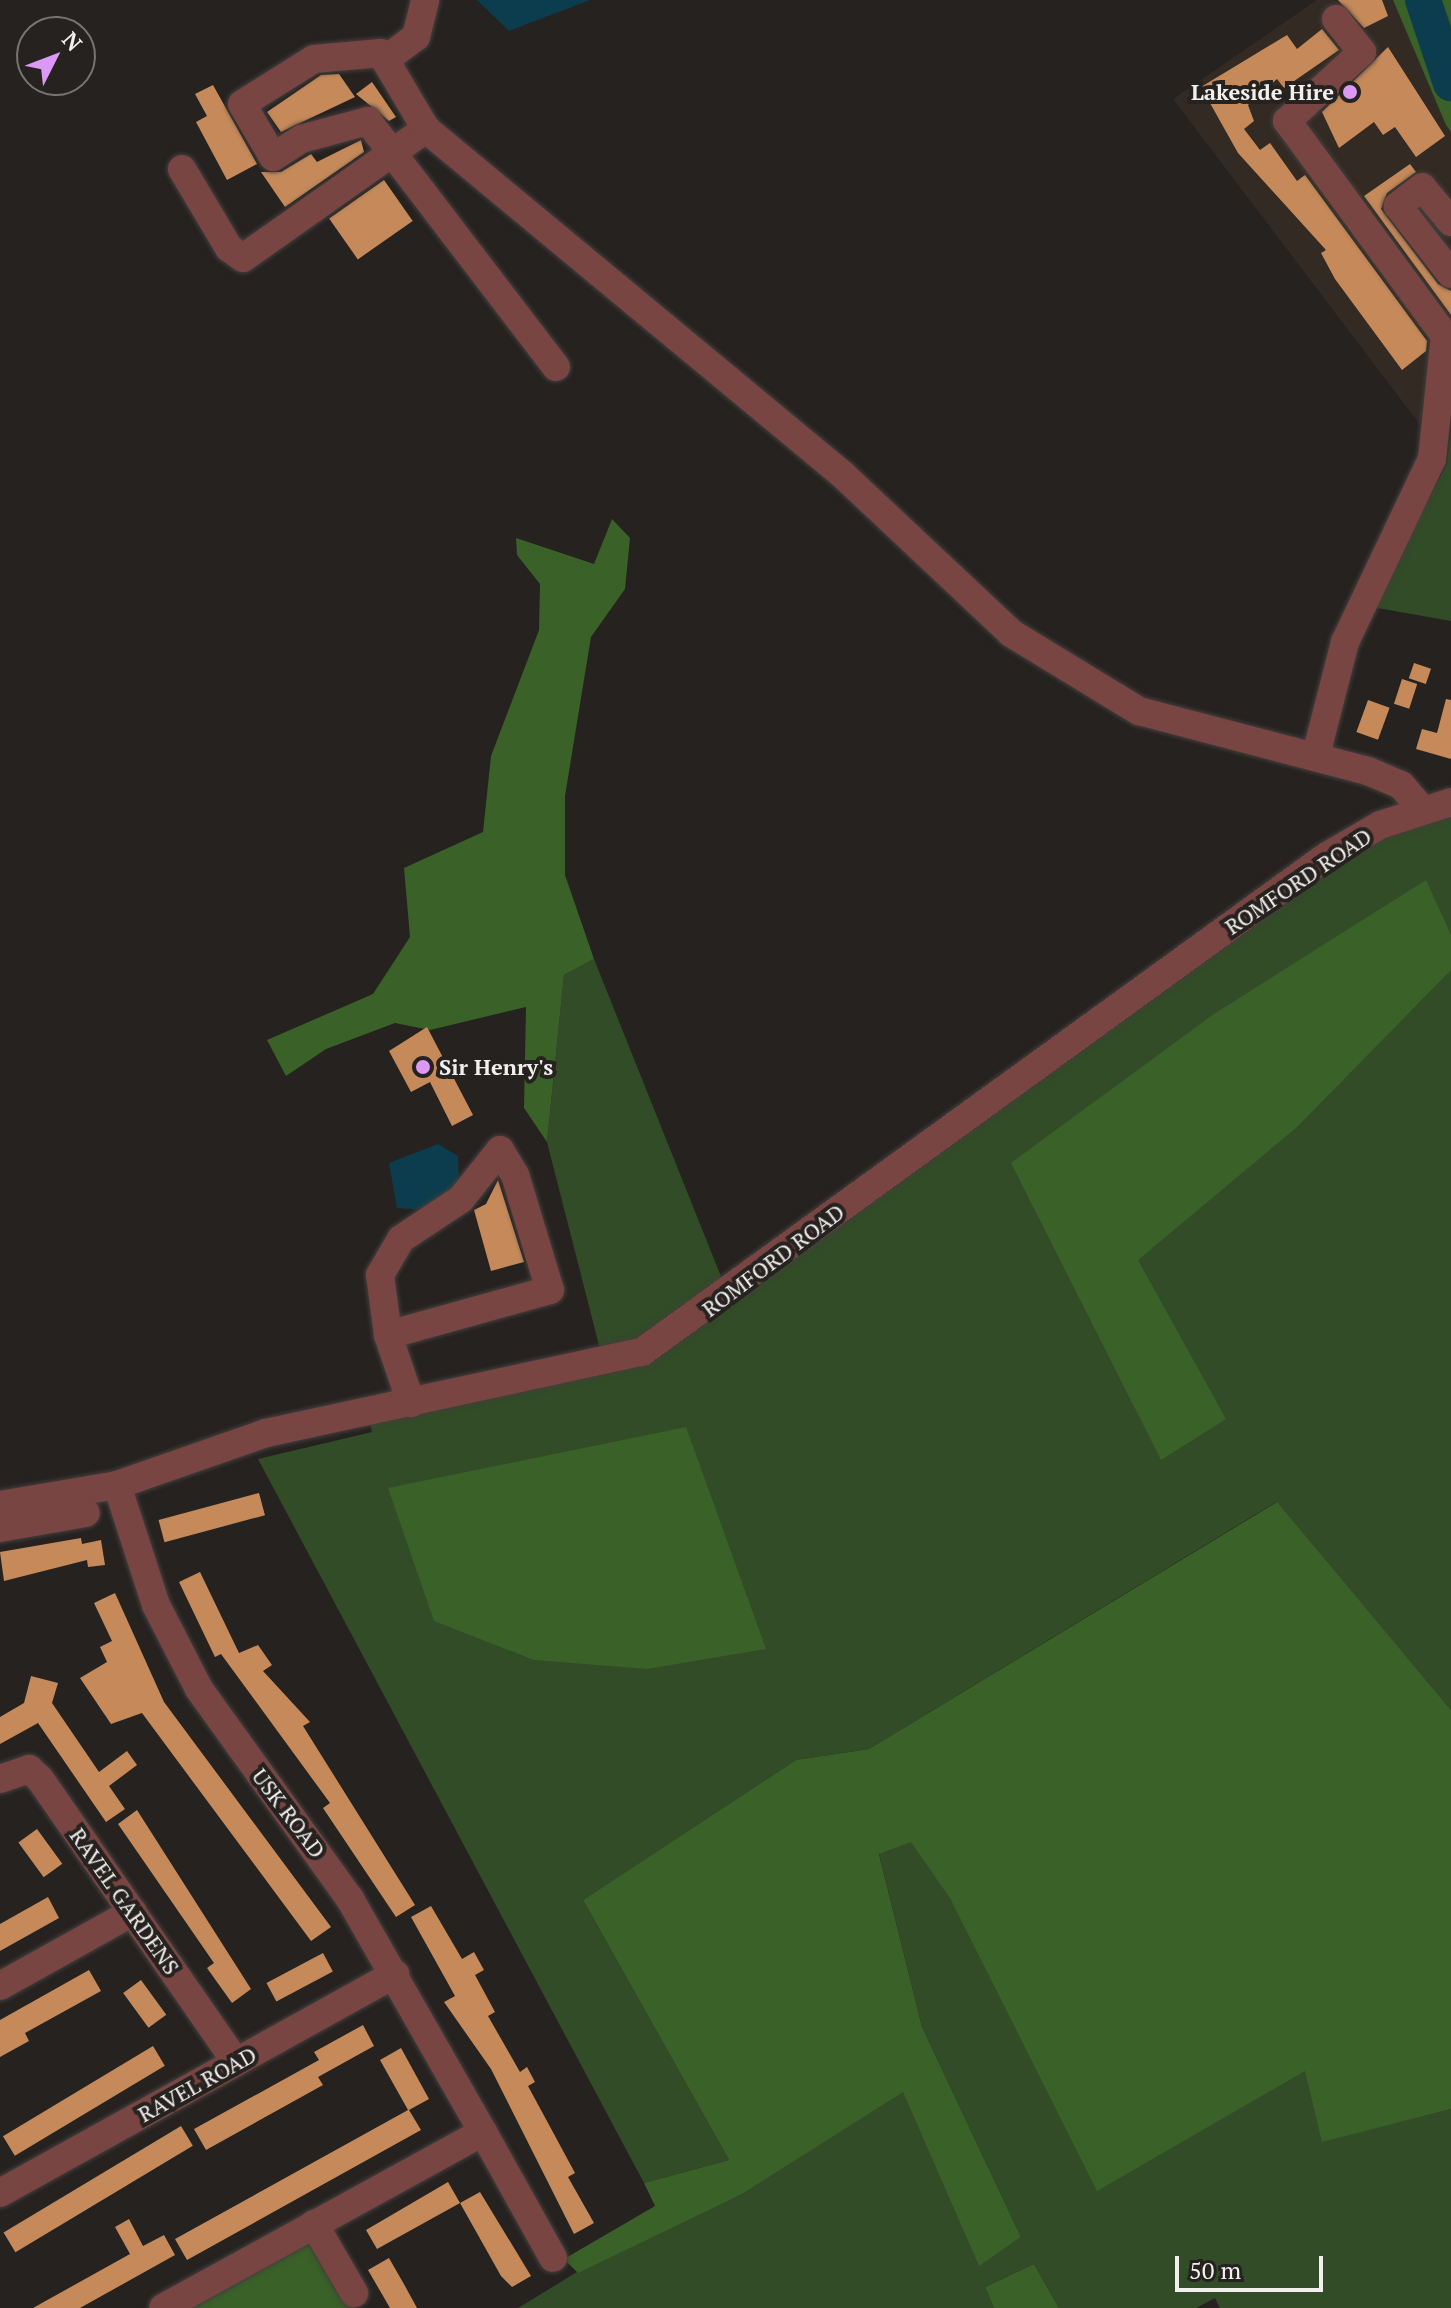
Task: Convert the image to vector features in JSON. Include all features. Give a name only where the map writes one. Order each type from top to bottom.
[{"type":"street","points":[[385,60],[416,37],[425,0]]},
{"type":"street","points":[[1316,755],[1345,642],[1432,459],[1448,334],[1287,121],[1362,52],[1336,19]]},
{"type":"street","points":[[556,367],[368,121],[301,139],[273,157],[242,104],[314,59],[381,53],[426,129],[843,475],[1023,642],[1139,711],[1316,755],[1401,785],[1423,810]]},
{"type":"street","points":[[182,169],[229,248],[243,258],[389,148],[426,129]]},
{"type":"street","points":[[1451,222],[1422,187],[1398,206],[1451,274]]},
{"type":"street","name":"ROMFORD ROAD","points":[[0,1505],[43,1510],[266,1433],[604,1365],[678,1331],[1327,856],[1423,810],[1451,802]]},
{"type":"street","points":[[388,1335],[550,1290],[500,1150],[461,1199],[388,1255],[380,1275],[388,1335],[411,1403]]},
{"type":"street","name":"USK ROAD","points":[[117,1485],[156,1605],[199,1689],[321,1856],[395,1974],[553,2258]]},
{"type":"street","points":[[0,1528],[43,1510],[86,1513]]},
{"type":"street","name":"RAVEL GARDENS","points":[[0,1779],[29,1769],[40,1779],[236,2062]]},
{"type":"street","points":[[0,1986],[133,1912]]},
{"type":"street","name":"RAVEL ROAD","points":[[0,2193],[395,1974]]},
{"type":"street","points":[[163,2308],[483,2132]]},
{"type":"street","points":[[314,2224],[354,2293]]},
{"type":"shaded area","points":[[1317,0],[1393,0],[1451,132],[1451,408],[1424,430],[1173,99]]},
{"type":"green space","points":[[1393,0],[1451,0],[1451,132],[1446,125]]},
{"type":"green space","points":[[1451,432],[1451,621],[1372,607],[1447,464]]},
{"type":"green space","points":[[612,519],[630,538],[625,589],[591,637],[565,796],[565,875],[594,959],[564,975],[547,1142],[524,1108],[526,1007],[430,1030],[395,1023],[326,1049],[286,1076],[267,1040],[373,994],[410,937],[404,868],[483,832],[491,756],[539,630],[540,584],[517,555],[516,538],[594,564]]},
{"type":"green space","points":[[1451,802],[1451,1710],[1276,1502],[869,1749],[796,1760],[583,1900],[729,2160],[644,2183],[258,1459],[372,1432],[367,1411],[604,1365],[547,1142],[564,975],[594,959],[728,1294],[1302,874]]},
{"type":"green space","points":[[1426,880],[1451,935],[1451,970],[1297,1127],[1138,1260],[1226,1419],[1161,1460],[1011,1163],[1214,1014]]},
{"type":"green space","points":[[686,1427],[766,1649],[647,1669],[534,1660],[434,1621],[388,1488]]},
{"type":"green space","points":[[1277,1502],[1451,1710],[1451,2109],[1322,2142],[1305,2071],[1097,2191],[951,1900],[911,1842],[879,1854],[922,2027],[1021,2237],[979,2266],[903,2092],[744,2193],[578,2273],[564,2259],[655,2206],[644,2183],[729,2160],[583,1900],[796,1760],[869,1749]]},
{"type":"green space","points":[[912,1841],[951,1900],[1306,2070],[1323,2141],[1451,2109],[1451,2308],[1220,2308],[1215,2298],[1196,2308],[1059,2308],[1034,2264],[985,2287],[994,2308],[518,2308],[600,2258],[744,2193],[903,2091],[979,2265],[1021,2237],[922,2027],[879,1853]]},
{"type":"green space","points":[[315,2238],[355,2308],[190,2308]]},
{"type":"green space","points":[[1034,2264],[1059,2308],[994,2308],[985,2287]]},
{"type":"water","points":[[477,0],[590,0],[509,31]]},
{"type":"water","points":[[438,1144],[458,1156],[459,1184],[423,1210],[397,1208],[389,1163]]},
{"type":"building","points":[[1338,0],[1382,0],[1388,16],[1364,28]]},
{"type":"building","points":[[1322,29],[1339,50],[1284,88],[1277,79],[1248,105],[1254,121],[1244,129],[1260,150],[1270,143],[1297,181],[1305,175],[1427,341],[1426,351],[1402,370],[1335,279],[1321,253],[1326,250],[1238,153],[1201,87],[1287,35],[1297,49]]},
{"type":"building","points":[[1388,47],[1445,136],[1416,157],[1395,127],[1383,135],[1374,122],[1339,148],[1322,112]]},
{"type":"building","points":[[339,74],[355,97],[281,132],[267,112],[321,75]]},
{"type":"building","points":[[372,82],[396,117],[389,121],[356,94]]},
{"type":"building","points":[[213,85],[257,164],[227,180],[196,122],[207,116],[195,94]]},
{"type":"building","points":[[361,140],[364,152],[285,207],[261,172],[281,172],[311,154],[317,162]]},
{"type":"building","points":[[1410,164],[1416,172],[1387,193],[1381,209],[1438,284],[1451,291],[1451,315],[1364,196]]},
{"type":"building","points":[[384,180],[413,221],[358,259],[329,218]]},
{"type":"building","points":[[1414,663],[1431,669],[1426,684],[1409,678]]},
{"type":"building","points":[[1402,679],[1417,684],[1409,709],[1394,704]]},
{"type":"building","points":[[1446,699],[1451,700],[1451,759],[1416,749],[1422,729],[1437,733]]},
{"type":"building","points":[[1368,700],[1390,708],[1378,740],[1356,732]]},
{"type":"building","name":"Sir Henry's","points":[[427,1027],[473,1115],[452,1126],[430,1082],[411,1092],[389,1051]]},
{"type":"building","points":[[498,1180],[524,1262],[491,1271],[474,1210],[486,1204]]},
{"type":"building","points":[[259,1493],[265,1515],[164,1542],[159,1520]]},
{"type":"building","points":[[81,1538],[82,1544],[101,1540],[105,1565],[88,1567],[87,1560],[4,1581],[0,1552]]},
{"type":"building","points":[[200,1572],[239,1653],[258,1645],[272,1665],[263,1671],[310,1722],[303,1726],[415,1905],[396,1917],[323,1808],[330,1803],[221,1654],[215,1657],[179,1582]]},
{"type":"building","points":[[115,1593],[164,1702],[331,1927],[311,1941],[142,1713],[111,1724],[80,1678],[107,1662],[100,1647],[112,1641],[94,1603]]},
{"type":"building","points":[[31,1676],[58,1683],[52,1703],[99,1772],[127,1751],[137,1765],[109,1786],[125,1809],[106,1822],[38,1723],[0,1744],[0,1717],[24,1703]]},
{"type":"building","points":[[137,1810],[251,1989],[232,2003],[207,1968],[214,1963],[118,1824]]},
{"type":"building","points":[[37,1829],[62,1864],[44,1877],[18,1843]]},
{"type":"building","points":[[48,1897],[59,1918],[0,1951],[0,1924]]},
{"type":"building","points":[[431,1906],[462,1959],[474,1952],[484,1970],[475,1975],[495,2012],[488,2016],[520,2072],[527,2067],[535,2082],[528,2086],[575,2173],[568,2177],[594,2223],[574,2234],[491,2069],[444,2002],[455,1996],[411,1917]]},
{"type":"building","points":[[323,1953],[333,1972],[276,2002],[266,1983]]},
{"type":"building","points":[[89,1970],[101,1991],[25,2033],[29,2041],[0,2057],[0,2020]]},
{"type":"building","points":[[141,1980],[166,2015],[148,2028],[123,1993]]},
{"type":"building","points":[[363,2025],[374,2046],[318,2077],[323,2085],[206,2150],[194,2129],[319,2060],[314,2052]]},
{"type":"building","points":[[153,2046],[165,2066],[15,2156],[3,2136]]},
{"type":"building","points":[[401,2048],[429,2099],[409,2110],[421,2130],[187,2260],[175,2239],[408,2110],[380,2060]]},
{"type":"building","points":[[181,2126],[193,2146],[15,2252],[4,2233]]},
{"type":"building","points":[[448,2182],[460,2203],[377,2249],[366,2230]]},
{"type":"building","points":[[480,2192],[531,2276],[512,2287],[501,2276],[460,2203]]},
{"type":"building","points":[[129,2219],[143,2246],[164,2235],[175,2255],[80,2308],[33,2308],[130,2254],[115,2227]]},
{"type":"building","points":[[389,2258],[417,2308],[390,2308],[368,2270]]},
{"type":"waterway","points":[[1423,0],[1451,83]]},
{"type":"place","name":"Lakeside Hire","points":[[1350,92]]},
{"type":"place","name":"Sir Henry's","points":[[423,1067]]}]
